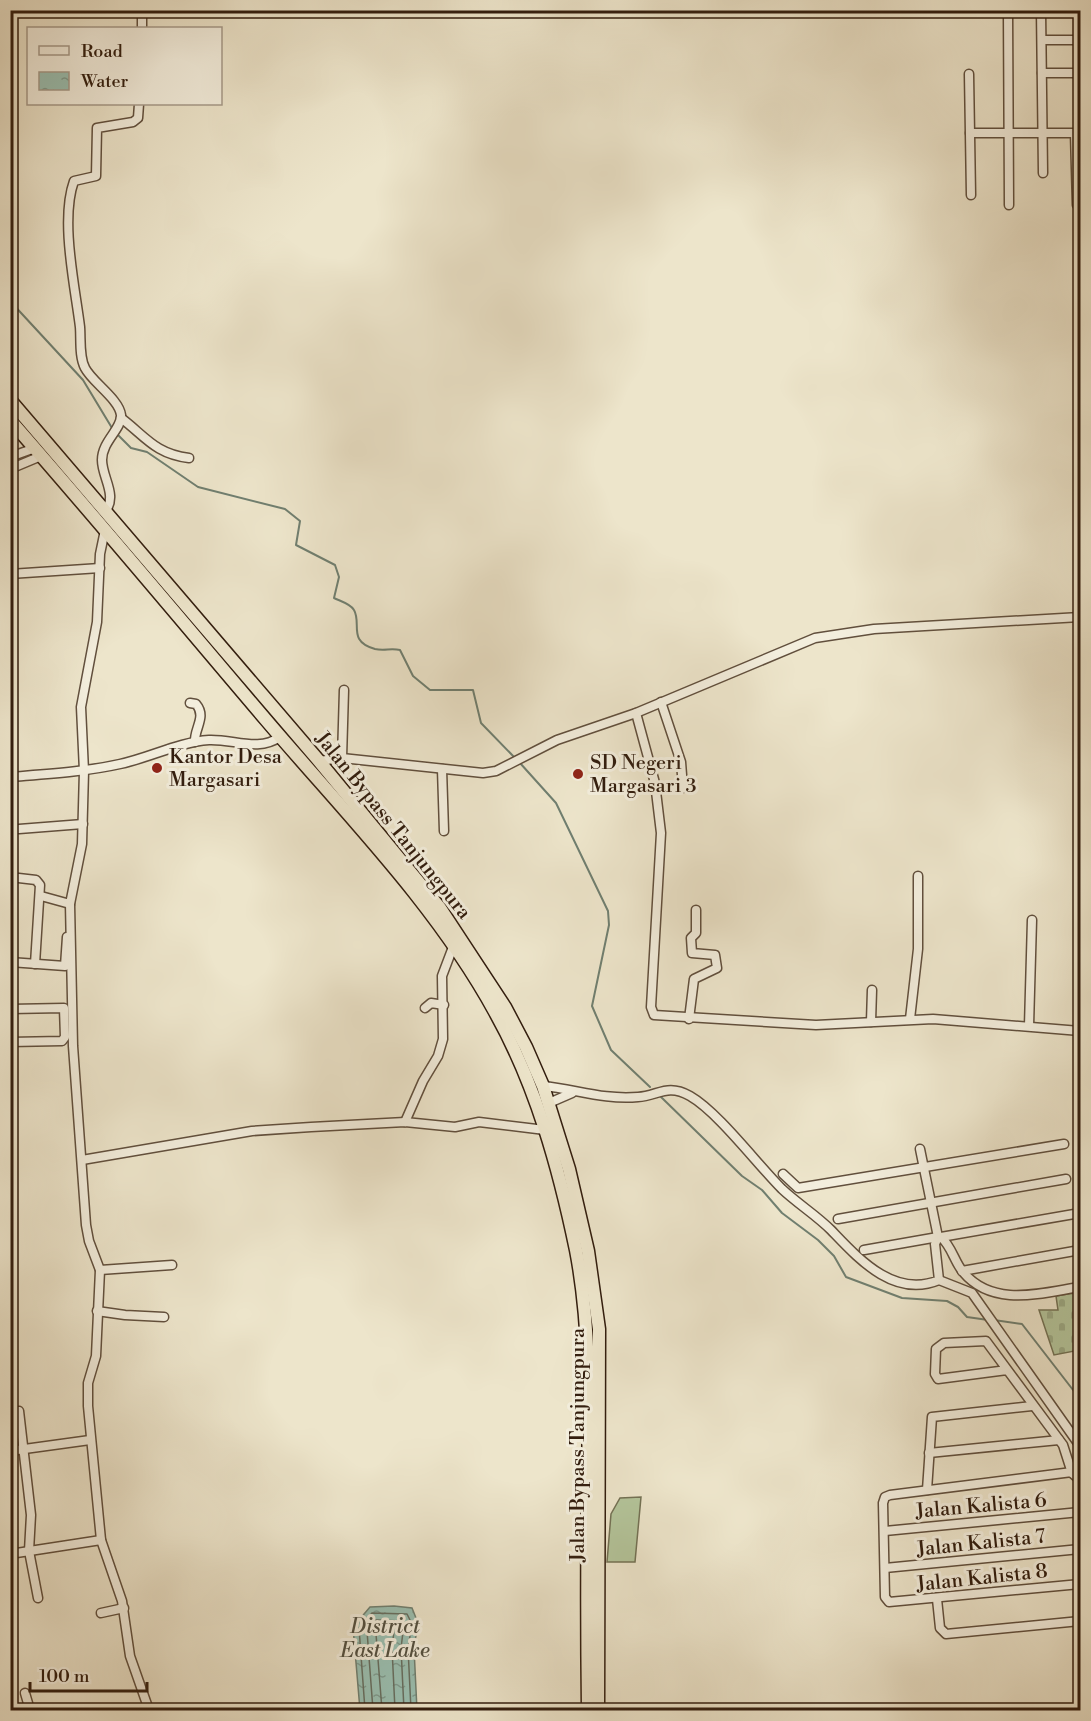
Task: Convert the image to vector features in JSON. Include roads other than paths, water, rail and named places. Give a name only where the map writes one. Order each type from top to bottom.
[{"type":"highway","name":"Jalan Bypass Tanjungpura","points":[[10,400],[319,761],[440,908],[505,1007],[543,1086],[569,1169],[588,1251],[599,1329],[598,1710]]},
{"type":"highway","name":"Jalan Bypass Tanjungpura","points":[[10,420],[431,913],[494,1009],[517,1055],[545,1130],[577,1253],[587,1352],[588,1710]]},
{"type":"street","points":[[142,10],[142,27]]},
{"type":"street","points":[[1008,10],[1009,205]]},
{"type":"street","points":[[1041,10],[1043,173]]},
{"type":"street","points":[[1042,40],[1080,40]]},
{"type":"street","points":[[1042,73],[1080,73]]},
{"type":"street","points":[[969,74],[971,195]]},
{"type":"street","points":[[139,105],[138,118],[133,123],[96,128],[96,176],[74,181],[69,213],[84,365],[118,408],[120,420],[152,445],[189,458]]},
{"type":"street","points":[[970,133],[1078,133],[1077,205]]},
{"type":"street","points":[[105,512],[111,501],[101,462],[103,448],[120,420]]},
{"type":"street","points":[[10,457],[38,452]]},
{"type":"street","points":[[10,469],[38,452]]},
{"type":"street","points":[[10,962],[65,965],[69,904],[79,867],[83,824],[84,771],[81,707],[97,622],[99,568],[105,530]]},
{"type":"street","points":[[10,574],[99,568]]},
{"type":"street","points":[[319,761],[342,758],[483,773],[496,771],[557,740],[662,702],[815,638],[874,629],[1080,617]]},
{"type":"street","points":[[342,758],[344,690]]},
{"type":"street","points":[[662,702],[681,762],[683,788]]},
{"type":"street","points":[[190,703],[196,704],[201,712],[201,719],[194,732],[195,742]]},
{"type":"street","points":[[636,712],[655,783],[661,833],[651,1011],[654,1015],[689,1019],[816,1025],[910,1019],[1080,1031]]},
{"type":"street","points":[[11,748],[11,777],[84,771],[122,764],[195,742],[218,740],[257,746],[273,742],[280,737]]},
{"type":"street","points":[[442,769],[444,831]]},
{"type":"street","points":[[19,829],[83,824]]},
{"type":"street","points":[[910,1019],[918,949],[918,876]]},
{"type":"street","points":[[10,877],[36,880],[40,885],[35,964]]},
{"type":"street","points":[[41,896],[69,904]]},
{"type":"street","points":[[69,904],[73,1046],[88,1236],[100,1270],[96,1356],[88,1383],[90,1440],[101,1540],[124,1608],[130,1656],[149,1710]]},
{"type":"street","points":[[689,1019],[694,979],[716,971],[717,968],[715,955],[692,953],[691,938],[696,934],[696,910]]},
{"type":"street","points":[[1029,1026],[1032,920]]},
{"type":"street","points":[[405,1122],[423,1081],[438,1056],[443,1039],[442,976],[453,947]]},
{"type":"street","points":[[871,1022],[872,990]]},
{"type":"street","points":[[425,1008],[431,1003],[444,1005]]},
{"type":"street","points":[[10,1009],[64,1008],[65,1037],[62,1041],[10,1042]]},
{"type":"street","points":[[543,1086],[572,1093],[635,1097],[666,1089],[689,1095],[710,1113],[784,1191],[831,1230],[859,1260],[900,1282],[915,1284],[939,1280],[972,1293],[995,1329],[1080,1446]]},
{"type":"street","points":[[549,1103],[572,1093]]},
{"type":"street","points":[[82,1160],[252,1131],[405,1122],[455,1127],[493,1123],[545,1130]]},
{"type":"street","points":[[783,1174],[798,1188],[1064,1144]]},
{"type":"street","points":[[920,1149],[930,1202],[940,1237],[950,1245],[962,1271],[981,1287],[1010,1296],[1080,1287]]},
{"type":"street","points":[[838,1219],[1066,1179]]},
{"type":"street","points":[[864,1250],[1080,1213]]},
{"type":"street","points":[[939,1280],[935,1244],[940,1237]]},
{"type":"street","points":[[962,1271],[1080,1250]]},
{"type":"street","points":[[100,1270],[172,1265]]},
{"type":"street","points":[[97,1311],[164,1317]]},
{"type":"street","points":[[1007,1370],[940,1379],[935,1374],[936,1350],[939,1345],[984,1340],[1007,1370],[1032,1406],[1059,1440],[1080,1480]]},
{"type":"street","points":[[927,1490],[932,1417],[1032,1406]]},
{"type":"street","points":[[19,1411],[31,1515],[29,1551],[38,1598]]},
{"type":"street","points":[[10,1450],[90,1440]]},
{"type":"street","points":[[929,1454],[1059,1440]]},
{"type":"street","points":[[1076,1472],[1080,1462]]},
{"type":"street","points":[[885,1568],[883,1503],[885,1497],[1076,1472]]},
{"type":"street","name":"Jalan Kalista 6","points":[[885,1531],[1080,1512]]},
{"type":"street","points":[[10,1554],[101,1540]]},
{"type":"street","name":"Jalan Kalista 7","points":[[885,1568],[1080,1549]]},
{"type":"street","name":"Jalan Kalista 8","points":[[885,1568],[887,1601],[937,1599],[1080,1584]]},
{"type":"street","points":[[937,1599],[944,1633],[1080,1621]]},
{"type":"street","points":[[101,1613],[124,1608]]},
{"type":"street","points":[[25,1693],[30,1710]]},
{"type":"water","name":"District East Lake","points":[[370,1607],[412,1608],[418,1623],[414,1648],[417,1710],[360,1710],[353,1627]]},
{"type":"waterway","points":[[10,301],[83,380],[112,428]]},
{"type":"waterway","points":[[116,433],[131,448],[147,452],[198,487],[285,509],[300,521],[296,545],[335,565],[339,577],[334,598],[353,608],[361,642],[375,649],[400,650],[413,676],[430,690],[473,690],[481,723],[516,759]]},
{"type":"waterway","points":[[520,763],[556,803],[608,911],[609,925],[592,1006],[611,1050],[650,1087]]},
{"type":"waterway","points":[[660,1096],[742,1176],[762,1190],[782,1213],[818,1240],[834,1256],[846,1277],[902,1298],[947,1301],[958,1307],[967,1317],[988,1320]]},
{"type":"waterway","points":[[994,1320],[1022,1324],[1080,1399]]},
{"type":"place","name":"Kantor Desa Margasari","points":[[157,768]]},
{"type":"place","name":"SD Negeri Margasari 3","points":[[578,774]]}]
